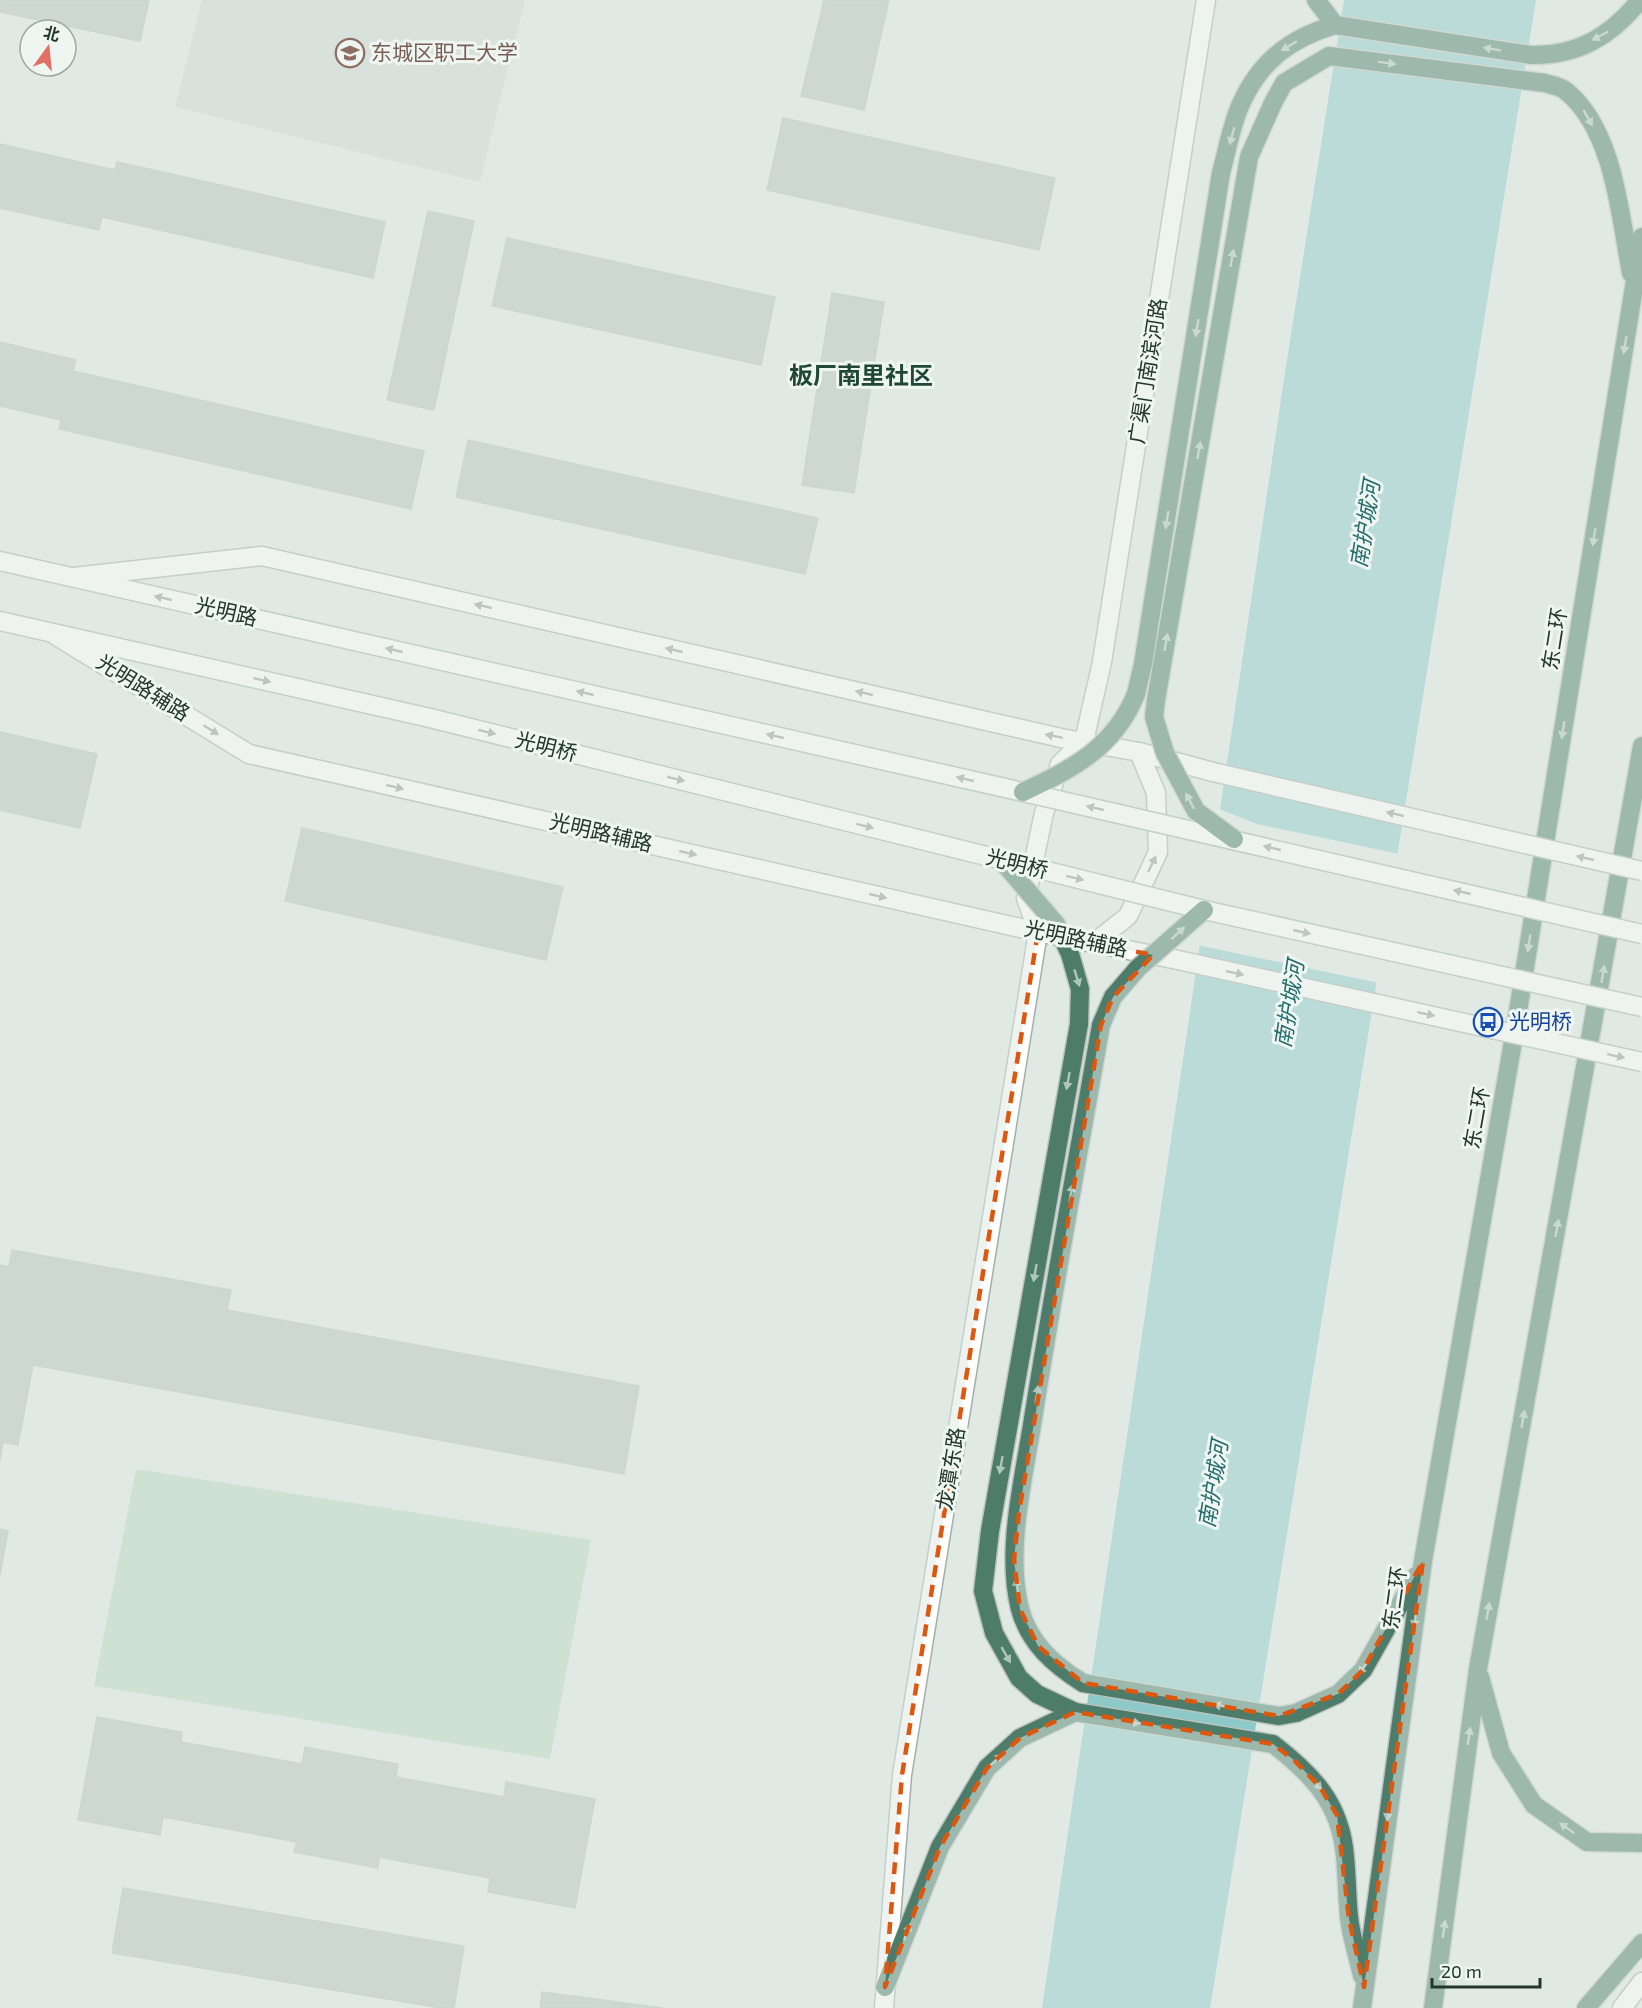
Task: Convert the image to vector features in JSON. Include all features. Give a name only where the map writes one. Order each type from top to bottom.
[{"type":"highway","points":[[1316,0],[1335,25]]},
{"type":"highway","points":[[1023,792],[1066,772],[1094,753],[1128,713],[1136,694],[1147,641],[1221,173],[1240,107],[1254,82],[1276,54],[1312,32],[1335,25],[1550,56],[1571,52],[1614,29],[1640,0]]},
{"type":"highway","points":[[1234,839],[1196,811],[1166,753],[1154,717],[1249,157],[1284,83],[1329,56],[1545,83],[1564,89],[1587,112],[1609,160],[1634,287]]},
{"type":"highway","name":"东二环","points":[[1362,2008],[1423,1561],[1513,1042],[1642,237]]},
{"type":"highway","points":[[1433,2008],[1478,1669],[1642,746]]},
{"type":"highway","points":[[1001,860],[1056,924],[1070,954],[1080,989],[1078,1024],[992,1520],[983,1591],[993,1633],[1019,1678],[1037,1694],[1075,1713],[1273,1744],[1294,1760],[1320,1787],[1337,1815],[1345,1854],[1349,1919],[1365,1987]]},
{"type":"highway","points":[[1204,910],[1138,968],[1113,997],[1101,1025],[1046,1334],[1019,1512],[1014,1560],[1020,1609],[1038,1646],[1061,1670],[1083,1683],[1280,1716],[1296,1713],[1338,1694],[1363,1670],[1405,1598],[1423,1561]]},
{"type":"highway","points":[[1478,1669],[1502,1753],[1534,1805],[1587,1842],[1642,1843]]},
{"type":"highway","points":[[885,1987],[940,1847],[987,1768],[1020,1738],[1075,1713]]},
{"type":"highway","points":[[1587,2008],[1642,1943]]},
{"type":"street","name":"广渠门南滨河路","points":[[1084,741],[1102,662],[1206,0]]},
{"type":"street","points":[[70,577],[262,556],[1049,735],[1139,752],[1213,772],[1642,871]]},
{"type":"street","name":"光明路","points":[[0,561],[1023,792]]},
{"type":"street","points":[[0,621],[53,634]]},
{"type":"street","name":"光明桥","points":[[53,634],[430,718],[1204,910],[1642,1007]]},
{"type":"street","name":"光明路辅路","points":[[53,634],[249,754],[1038,932],[1178,960],[1642,1062]]},
{"type":"street","points":[[1038,932],[1026,898],[1044,813],[1060,764],[1084,741]]},
{"type":"street","points":[[1094,943],[1128,916],[1158,852],[1156,793],[1139,752]]},
{"type":"street","points":[[1023,792],[1642,934]]},
{"type":"street","name":"龙潭东路","points":[[884,2008],[902,1775],[1038,932]]},
{"type":"street","points":[[1622,2008],[1642,1982]]},
{"type":"highlighted area","points":[[1038,932],[1153,955],[1113,997],[1101,1025],[1019,1512],[1014,1560],[1020,1609],[1038,1646],[1083,1683],[1279,1716],[1338,1694],[1363,1670],[1423,1561],[1364,1987],[1349,1919],[1337,1815],[1320,1787],[1294,1760],[1273,1744],[1075,1712],[1020,1738],[987,1768],[940,1847],[885,1987],[902,1775]]},
{"type":"shaded area","name":"东城区职工大学","points":[[202,0],[525,0],[480,182],[175,107]]},
{"type":"green space","points":[[136,1469],[591,1540],[550,1759],[94,1686]]},
{"type":"water","name":"南护城河","points":[[1344,0],[1536,0],[1210,2008],[1042,2008],[1286,366]]},
{"type":"pier","points":[[1217,808],[1257,824],[1400,854],[1379,983],[1197,945]]},
{"type":"building","points":[[0,0],[149,0],[140,41],[78,28],[78,18],[29,18],[0,12]]},
{"type":"building","points":[[824,0],[889,0],[864,110],[801,96]]},
{"type":"building","points":[[783,118],[1055,178],[1039,250],[767,190]]},
{"type":"building","points":[[0,144],[115,170],[117,162],[385,222],[373,278],[102,217],[99,230],[0,208]]},
{"type":"building","points":[[428,211],[474,221],[434,410],[387,400]]},
{"type":"building","points":[[507,238],[775,297],[761,365],[492,306]]},
{"type":"building","points":[[832,293],[884,302],[854,493],[802,485]]},
{"type":"building","points":[[0,342],[76,360],[73,371],[424,451],[411,509],[59,429],[61,420],[0,406]]},
{"type":"building","points":[[468,440],[818,518],[805,574],[456,497]]},
{"type":"building","points":[[0,732],[97,754],[80,828],[0,810]]},
{"type":"building","points":[[302,828],[563,887],[546,960],[285,901]]},
{"type":"building","points":[[12,1250],[231,1290],[227,1310],[639,1386],[624,1474],[33,1365],[18,1445],[3,1442],[0,1461],[0,1265],[9,1267]]},
{"type":"building","points":[[0,1529],[8,1531],[0,1575]]},
{"type":"building","points":[[97,1717],[182,1732],[181,1742],[302,1764],[305,1747],[398,1764],[396,1777],[504,1797],[506,1782],[595,1799],[575,1908],[488,1892],[490,1878],[379,1857],[378,1868],[294,1852],[297,1842],[163,1817],[160,1835],[78,1820]]},
{"type":"building","points":[[123,1888],[464,1946],[454,2008],[441,2008],[112,1953]]},
{"type":"building","points":[[542,1992],[663,2008],[540,2008]]},
{"type":"place","name":"东城区职工大学","points":[[350,53]]},
{"type":"place","name":"光明桥","points":[[1488,1022]]},
{"type":"district","name":"板厂南里社区","points":[[861,376]]}]
